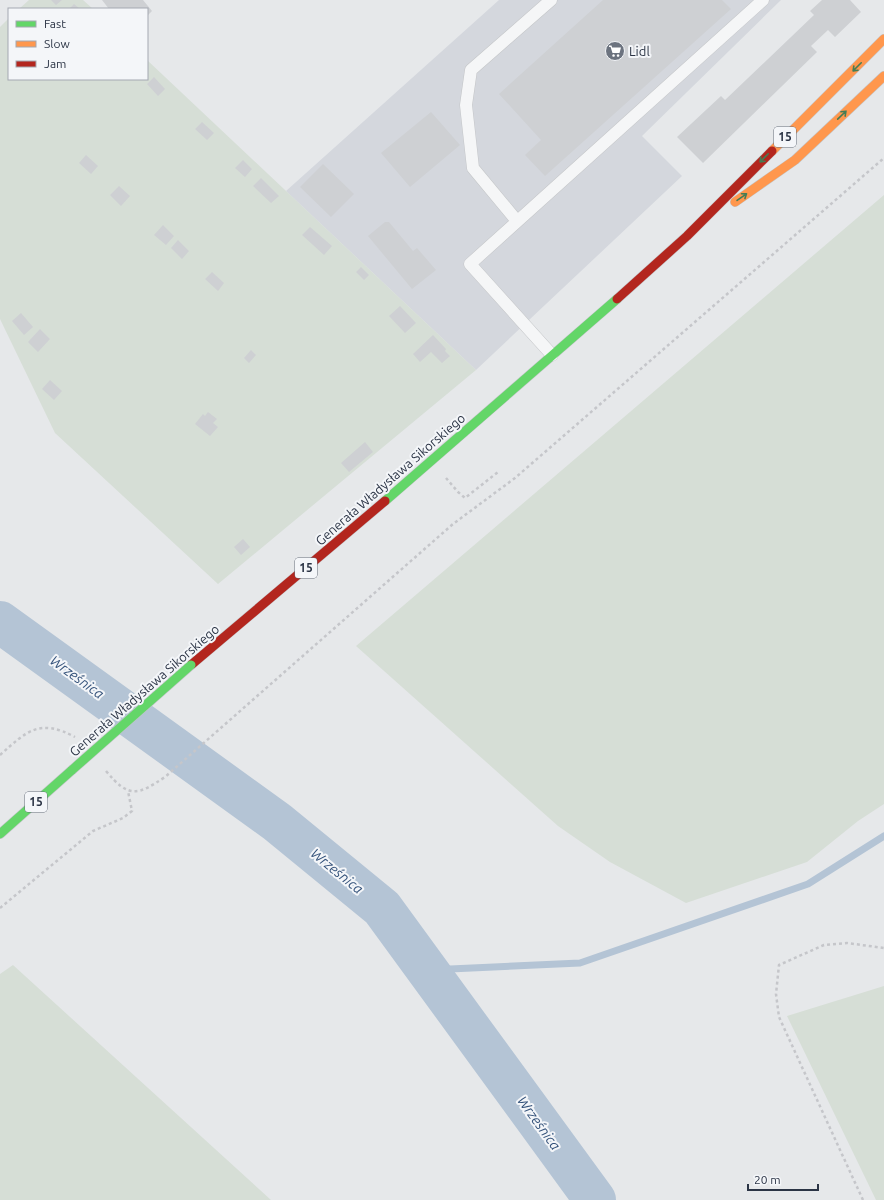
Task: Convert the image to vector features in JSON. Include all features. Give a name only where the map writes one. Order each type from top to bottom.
[{"type":"main road","name":"Generała Władysława Sikorskiego","points":[[0,834],[191,665],[432,460],[687,236],[884,39]]},
{"type":"main road","name":"Generała Władysława Sikorskiego","points":[[687,236],[795,160],[884,76]]},
{"type":"lane","points":[[518,222],[473,168],[466,105],[471,70],[551,0]]},
{"type":"lane","points":[[552,355],[470,264],[763,0]]},
{"type":"path","points":[[104,769],[114,782],[128,791],[146,790],[176,768],[453,524],[515,478],[884,158]]},
{"type":"path","points":[[432,460],[458,492],[465,498],[498,472]]},
{"type":"path","points":[[0,755],[20,737],[32,729],[58,729],[79,739]]},
{"type":"path","points":[[0,908],[93,831],[123,818],[132,811],[128,791]]},
{"type":"path","points":[[863,1200],[779,1018],[776,994],[779,965],[824,945],[847,943],[884,948]]},
{"type":"shaded area","points":[[29,0],[83,0],[92,8],[20,8]]},
{"type":"shaded area","points":[[499,0],[781,0],[642,136],[682,176],[476,370],[286,191]]},
{"type":"shaded area","points":[[8,19],[8,80],[148,80],[148,61],[476,370],[218,584],[55,433],[0,319],[0,27]]},
{"type":"shaded area","points":[[884,195],[884,804],[858,821],[807,862],[686,903],[610,862],[558,826],[356,646]]},
{"type":"shaded area","points":[[13,965],[271,1200],[0,1200],[0,974]]},
{"type":"shaded area","points":[[884,986],[884,1200],[876,1200],[787,1016]]},
{"type":"building","points":[[51,0],[62,0],[56,5]]},
{"type":"building","points":[[102,0],[143,0],[152,11],[148,15],[148,8],[108,8]]},
{"type":"building","name":"Lidl","points":[[603,0],[722,0],[731,9],[545,176],[525,155],[541,140],[499,94]]},
{"type":"building","points":[[822,0],[850,0],[861,12],[835,37],[828,30],[811,46],[817,52],[703,163],[677,137],[721,96],[725,100],[814,15],[810,11]]},
{"type":"building","points":[[74,4],[79,8],[70,8]]},
{"type":"building","points":[[154,77],[165,89],[158,96],[147,84]]},
{"type":"building","points":[[431,112],[460,145],[410,187],[381,153]]},
{"type":"building","points":[[202,122],[214,133],[207,140],[195,129]]},
{"type":"building","points":[[86,155],[98,166],[91,174],[79,163]]},
{"type":"building","points":[[243,160],[252,169],[245,177],[235,168]]},
{"type":"building","points":[[323,164],[354,194],[331,217],[300,187]]},
{"type":"building","points":[[261,178],[279,196],[271,203],[253,186]]},
{"type":"building","points":[[119,186],[130,196],[121,206],[110,195]]},
{"type":"building","points":[[385,222],[389,222],[413,251],[417,248],[436,270],[412,289],[368,236]]},
{"type":"building","points":[[163,225],[174,236],[166,245],[154,235]]},
{"type":"building","points":[[310,227],[332,246],[324,255],[302,235]]},
{"type":"building","points":[[178,240],[189,251],[182,259],[171,248]]},
{"type":"building","points":[[361,267],[369,275],[364,280],[356,272]]},
{"type":"building","points":[[212,272],[224,283],[218,291],[205,279]]},
{"type":"building","points":[[400,306],[416,323],[405,333],[389,316]]},
{"type":"building","points":[[21,313],[33,327],[24,335],[12,321]]},
{"type":"building","points":[[40,329],[50,339],[38,352],[28,342]]},
{"type":"building","points":[[433,335],[446,349],[445,351],[450,356],[442,363],[431,352],[420,362],[413,354]]},
{"type":"building","points":[[251,350],[256,355],[249,363],[244,358]]},
{"type":"building","points":[[50,380],[62,391],[54,400],[42,389]]},
{"type":"building","points":[[208,412],[217,419],[213,423],[218,427],[210,436],[195,424],[203,414],[205,416]]},
{"type":"building","points":[[365,442],[373,452],[349,472],[341,463]]},
{"type":"building","points":[[243,539],[250,547],[241,555],[234,547]]},
{"type":"waterway","name":"Wrześnica","points":[[0,622],[277,822],[382,908],[595,1200]]},
{"type":"waterway","points":[[428,970],[580,963],[808,884],[884,836]]},
{"type":"traffic: fast","points":[[385,501],[617,299]]},
{"type":"traffic: fast","points":[[72,770],[191,665]]},
{"type":"traffic: fast","points":[[0,834],[72,770]]},
{"type":"traffic: slow","points":[[772,151],[884,39]]},
{"type":"traffic: slow","points":[[735,202],[795,160],[884,76]]},
{"type":"traffic: jam","points":[[617,299],[687,236],[772,151]]},
{"type":"traffic: jam","points":[[191,665],[385,501]]},
{"type":"place","name":"Lidl","points":[[615,51]]}]
